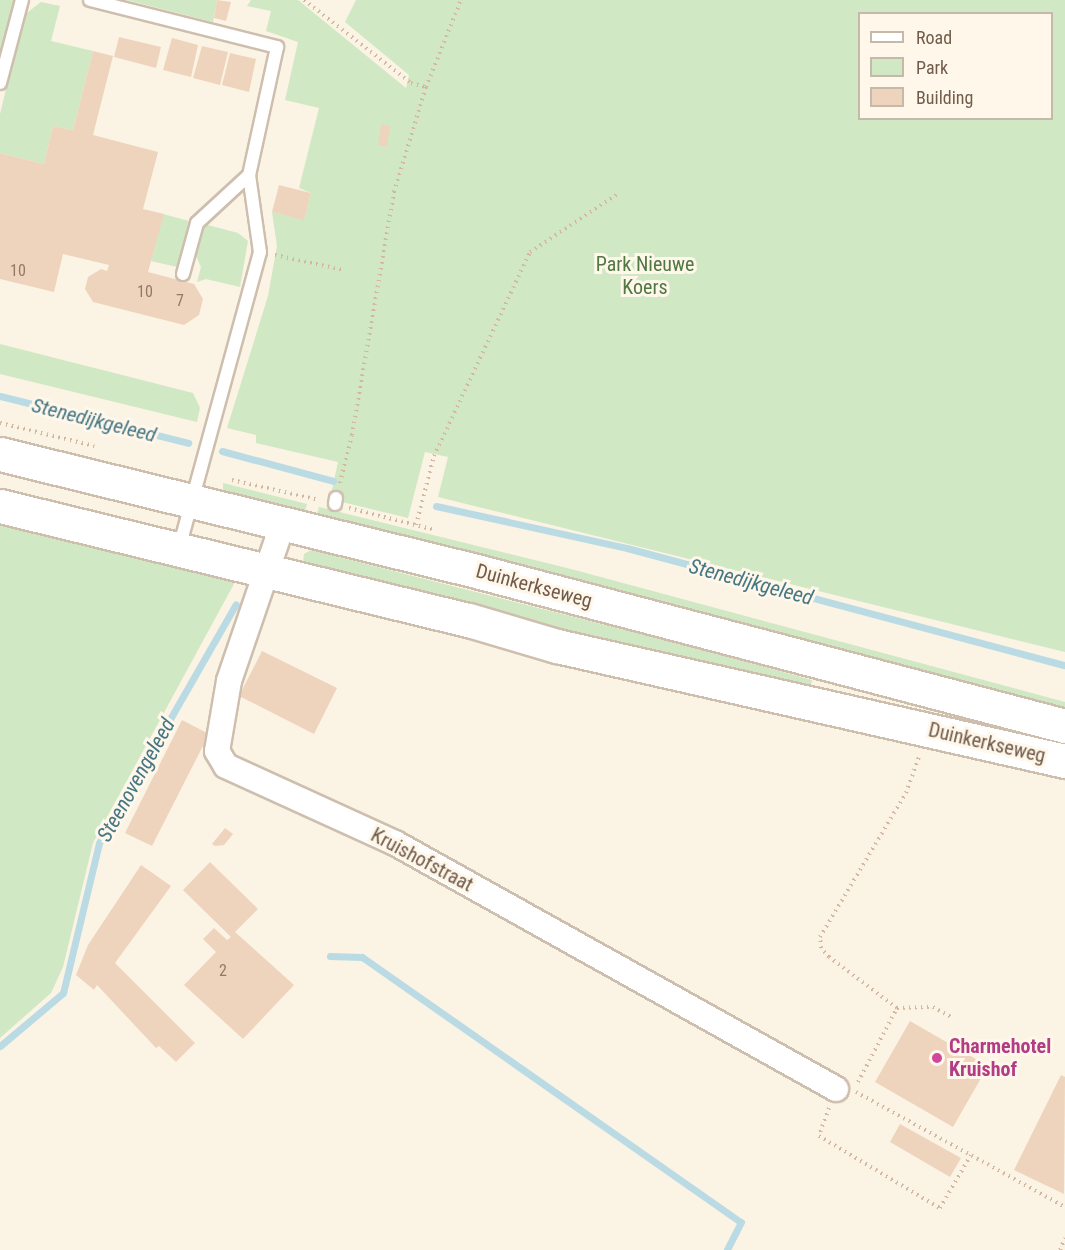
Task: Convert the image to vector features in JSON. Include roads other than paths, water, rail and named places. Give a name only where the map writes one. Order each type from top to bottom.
[{"type":"main road","name":"Duinkerkseweg","points":[[0,454],[197,480],[283,523],[1007,714],[1065,726]]},
{"type":"main road","name":"Duinkerkseweg","points":[[0,506],[557,646],[1065,761]]},
{"type":"main road","points":[[927,730],[937,716],[952,708],[1007,714]]},
{"type":"street","name":"Kruishofstraat","points":[[283,523],[269,572],[229,681],[217,751],[226,766],[395,843],[845,1090]]},
{"type":"lane","points":[[0,83],[22,0]]},
{"type":"lane","points":[[90,0],[277,47],[249,175],[260,252],[179,550]]},
{"type":"lane","points":[[183,274],[197,223],[249,175]]},
{"type":"waterway","name":"Stenedijkgeleed","points":[[0,396],[188,443]]},
{"type":"waterway","name":"Stenedijkgeleed","points":[[222,451],[333,481]]},
{"type":"waterway","name":"Stenedijkgeleed","points":[[436,506],[627,548],[1065,665]]},
{"type":"waterway","name":"Steenovengeleed","points":[[0,1046],[63,993],[99,843],[236,604]]},
{"type":"waterway","points":[[330,956],[362,957],[741,1222],[727,1250]]},
{"type":"place","name":"Charmehotel Kruishof","points":[[937,1058]]},
{"type":"park label","name":"Park Nieuwe Koers","points":[[645,276]]}]
